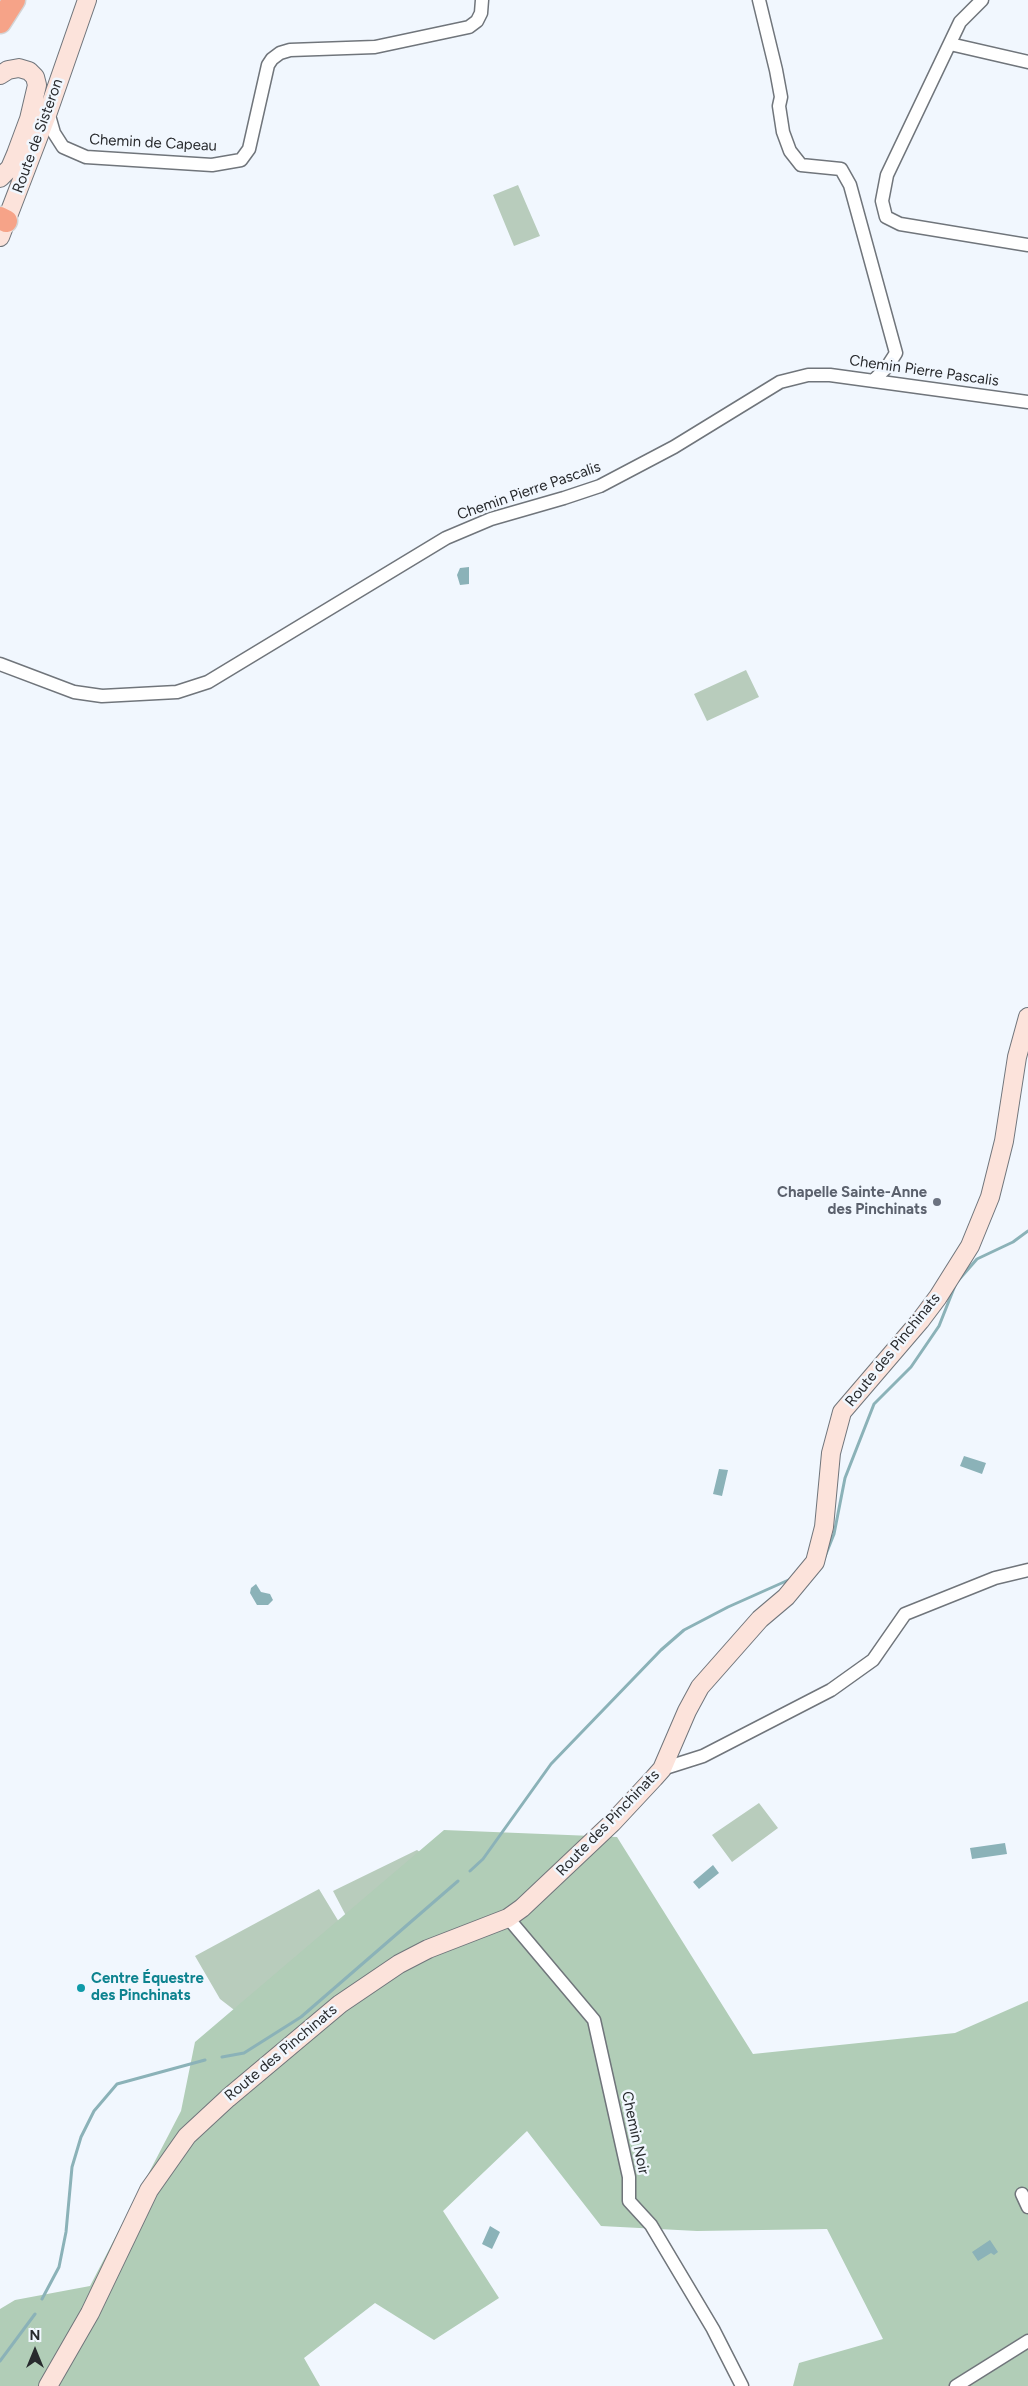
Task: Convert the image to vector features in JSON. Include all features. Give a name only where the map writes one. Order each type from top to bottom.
[{"type":"highway","points":[[0,22],[14,0]]},
{"type":"street","name":"Route de Sisteron","points":[[3,213],[48,112],[87,0]]},
{"type":"street","name":"Chemin de Capeau","points":[[48,112],[54,133],[63,147],[86,157],[212,165],[241,160],[249,149],[268,65],[272,58],[290,50],[374,47],[469,27],[477,21],[481,13],[482,0]]},
{"type":"street","points":[[759,0],[781,97],[779,106],[783,132],[790,151],[801,165],[842,169],[850,184],[896,353],[887,367],[873,381]]},
{"type":"street","points":[[982,0],[960,22],[887,175],[882,201],[886,216],[900,224],[1028,245]]},
{"type":"street","name":"Route de Sisteron","points":[[3,213],[38,111],[74,35]]},
{"type":"street","points":[[950,44],[1028,62]]},
{"type":"street","points":[[0,75],[8,70],[19,68],[29,71],[35,77],[37,85],[29,119],[10,168],[0,178]]},
{"type":"street","name":"Chemin Pierre Pascalis","points":[[0,664],[74,692],[102,696],[177,692],[216,677],[446,538],[492,519],[600,486],[674,447],[780,382],[808,375],[830,375],[1028,402]]},
{"type":"street","name":"Route des Pinchinats","points":[[48,2386],[90,2313],[149,2190],[187,2136],[228,2098],[340,2004],[399,1964],[421,1952],[508,1918],[522,1908],[612,1823],[662,1769],[683,1719],[700,1687],[760,1619],[786,1597],[815,1562],[824,1527],[831,1453],[842,1412],[920,1321],[938,1297],[970,1246],[990,1197],[1004,1141],[1017,1056],[1028,1017]]},
{"type":"street","points":[[662,1769],[710,1753],[831,1690],[873,1660],[905,1614],[995,1578],[1028,1570]]},
{"type":"street","name":"Chemin Noir","points":[[508,1918],[594,2020],[629,2177],[629,2201],[651,2225],[713,2329],[742,2386]]},
{"type":"street","points":[[1022,2194],[1028,2207]]},
{"type":"street","points":[[956,2386],[1028,2341]]},
{"type":"green space","points":[[518,185],[540,236],[514,246],[493,195]]},
{"type":"green space","points":[[746,670],[759,697],[707,721],[694,694]]},
{"type":"green space","points":[[759,1803],[778,1828],[732,1862],[712,1835]]},
{"type":"green space","points":[[444,1830],[617,1837],[753,2054],[955,2033],[1028,2001],[1028,2386],[793,2386],[799,2363],[883,2339],[827,2229],[697,2231],[601,2226],[527,2131],[443,2211],[499,2298],[434,2340],[375,2303],[304,2358],[320,2386],[0,2386],[0,2309],[15,2300],[90,2286],[181,2111],[195,2042]]},
{"type":"green space","points":[[417,1850],[427,1857],[354,1931],[333,1891]]},
{"type":"green space","points":[[319,1889],[348,1937],[242,2016],[220,1999],[195,1956]]},
{"type":"water","points":[[469,567],[469,584],[460,585],[457,575],[460,568]]},
{"type":"water","points":[[964,1456],[986,1463],[982,1474],[960,1466]]},
{"type":"water","points":[[719,1469],[728,1470],[722,1496],[713,1494]]},
{"type":"water","points":[[256,1584],[261,1592],[270,1594],[273,1600],[268,1605],[257,1605],[250,1593],[251,1588]]},
{"type":"water","points":[[1005,1843],[1007,1854],[972,1859],[970,1848]]},
{"type":"water","points":[[713,1865],[719,1873],[699,1889],[693,1882]]},
{"type":"water","points":[[490,2226],[500,2232],[492,2249],[482,2244]]},
{"type":"water","points":[[990,2240],[998,2252],[994,2255],[991,2253],[978,2261],[972,2252]]},
{"type":"waterway","points":[[824,1559],[834,1534],[845,1478],[874,1404],[911,1367],[939,1326],[956,1283],[977,1259],[1013,1242],[1028,1231]]},
{"type":"waterway","points":[[470,1871],[483,1859],[551,1764],[661,1650],[684,1630],[728,1607],[793,1578]]},
{"type":"waterway","points":[[222,2057],[244,2053],[301,2017],[458,1881]]},
{"type":"waterway","points":[[42,2299],[59,2267],[66,2232],[72,2167],[81,2137],[94,2111],[117,2084],[205,2060]]},
{"type":"waterway","points":[[0,2361],[35,2314]]},
{"type":"place","name":"Chapelle Sainte-Anne des Pinchinats","points":[[937,1202]]},
{"type":"place","name":"Centre Équestre des Pinchinats","points":[[81,1988]]}]
